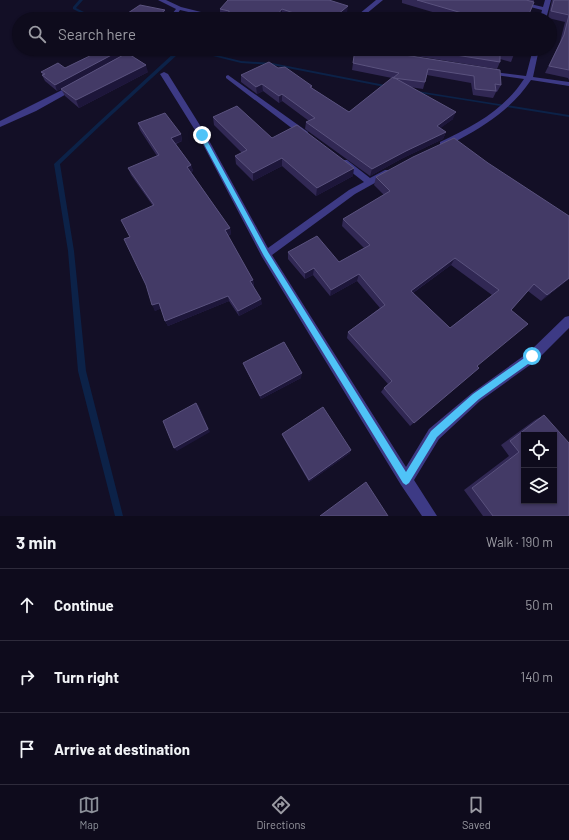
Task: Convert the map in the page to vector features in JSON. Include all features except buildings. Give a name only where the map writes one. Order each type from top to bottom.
[{"type":"street","points":[[161,0],[179,8],[196,12]]},
{"type":"street","points":[[365,12],[380,0]]},
{"type":"street","points":[[506,0],[544,9]]},
{"type":"street","points":[[544,12],[548,0]]},
{"type":"street","points":[[176,12],[179,8]]},
{"type":"street","points":[[110,67],[130,56]]},
{"type":"street","points":[[434,148],[469,132],[504,107],[528,78],[534,56]]},
{"type":"street","points":[[481,71],[569,84]]},
{"type":"street","points":[[164,74],[202,135],[266,254],[406,480],[430,516]]},
{"type":"street","points":[[228,77],[314,141]]},
{"type":"street","points":[[0,124],[33,109],[82,82]]},
{"type":"street","points":[[339,159],[370,182]]},
{"type":"street","points":[[266,254],[352,192],[394,168]]},
{"type":"street","points":[[406,480],[434,434],[476,397],[532,356],[569,321]]},
{"type":"waterway","points":[[81,0],[74,8],[82,12]]},
{"type":"waterway","points":[[119,516],[82,371],[71,251],[57,164],[174,56]]},
{"type":"waterway","points":[[216,56],[241,62],[272,64],[390,87]]},
{"type":"waterway","points":[[413,91],[569,116]]},
{"type":"route","points":[[202,135],[266,254],[406,480],[434,434],[476,397],[532,356]]}]
